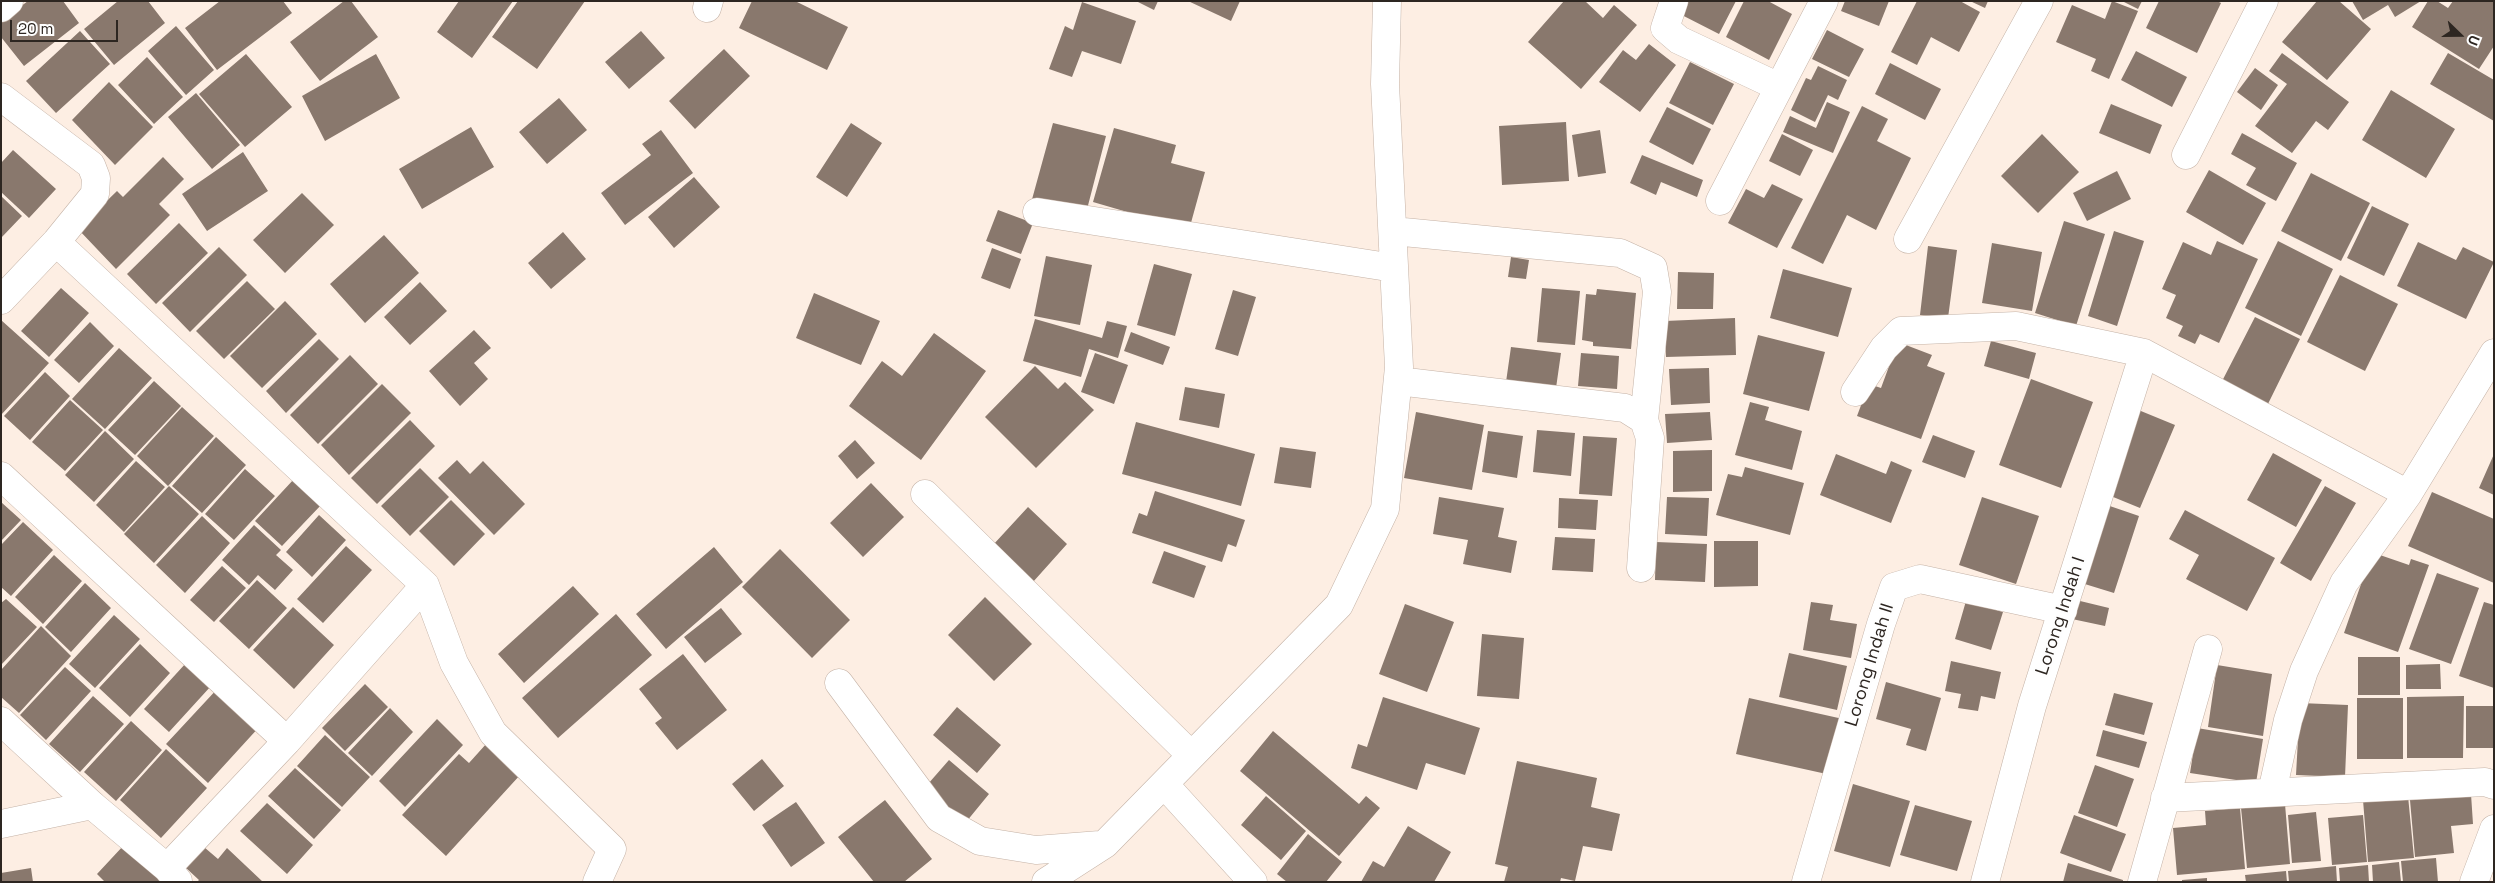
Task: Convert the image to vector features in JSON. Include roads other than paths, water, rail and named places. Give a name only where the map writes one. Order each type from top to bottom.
[{"type":"street","points":[[1,8],[9,1]]},
{"type":"street","points":[[1050,880],[1104,844],[1339,605],[1385,509],[1399,367],[1385,84],[1387,1]]},
{"type":"street","points":[[1674,1],[1665,28],[1679,40],[1779,87]]},
{"type":"street","points":[[1720,201],[1824,1]]},
{"type":"street","points":[[1908,239],[2039,1]]},
{"type":"street","points":[[2186,155],[2261,3]]},
{"type":"street","points":[[1,97],[92,165],[96,178],[94,194],[56,242],[1,300]]},
{"type":"street","points":[[1037,212],[1394,268]]},
{"type":"street","points":[[1393,231],[1620,253],[1653,268],[1657,292],[1644,420],[1650,438],[1641,568]]},
{"type":"street","points":[[56,242],[425,585],[454,663],[493,732],[612,849],[597,882]]},
{"type":"street","points":[[1855,392],[1884,348],[1901,331],[2016,326],[2144,353],[2408,494]]},
{"type":"street","name":"Lorong Indah I","points":[[1985,882],[2032,706],[2144,353]]},
{"type":"street","points":[[2272,792],[2288,720],[2304,671],[2324,623],[2344,584],[2408,494],[2494,353]]},
{"type":"street","points":[[1398,380],[1626,408],[1644,420]]},
{"type":"street","points":[[1,476],[287,741]]},
{"type":"street","points":[[925,494],[1191,756]]},
{"type":"street","name":"Lorong Indah II","points":[[1806,882],[1881,624],[1894,587],[1920,579],[2063,610]]},
{"type":"street","points":[[1,721],[92,805],[173,875],[287,741],[425,585]]},
{"type":"street","points":[[2142,882],[2208,649]]},
{"type":"street","points":[[839,683],[939,818],[980,841],[1036,850],[1104,844]]},
{"type":"street","points":[[2165,798],[2486,782],[2494,785]]},
{"type":"street","points":[[1164,784],[1252,882]]},
{"type":"street","points":[[1,824],[92,805]]},
{"type":"street","points":[[2474,882],[2494,829]]}]
